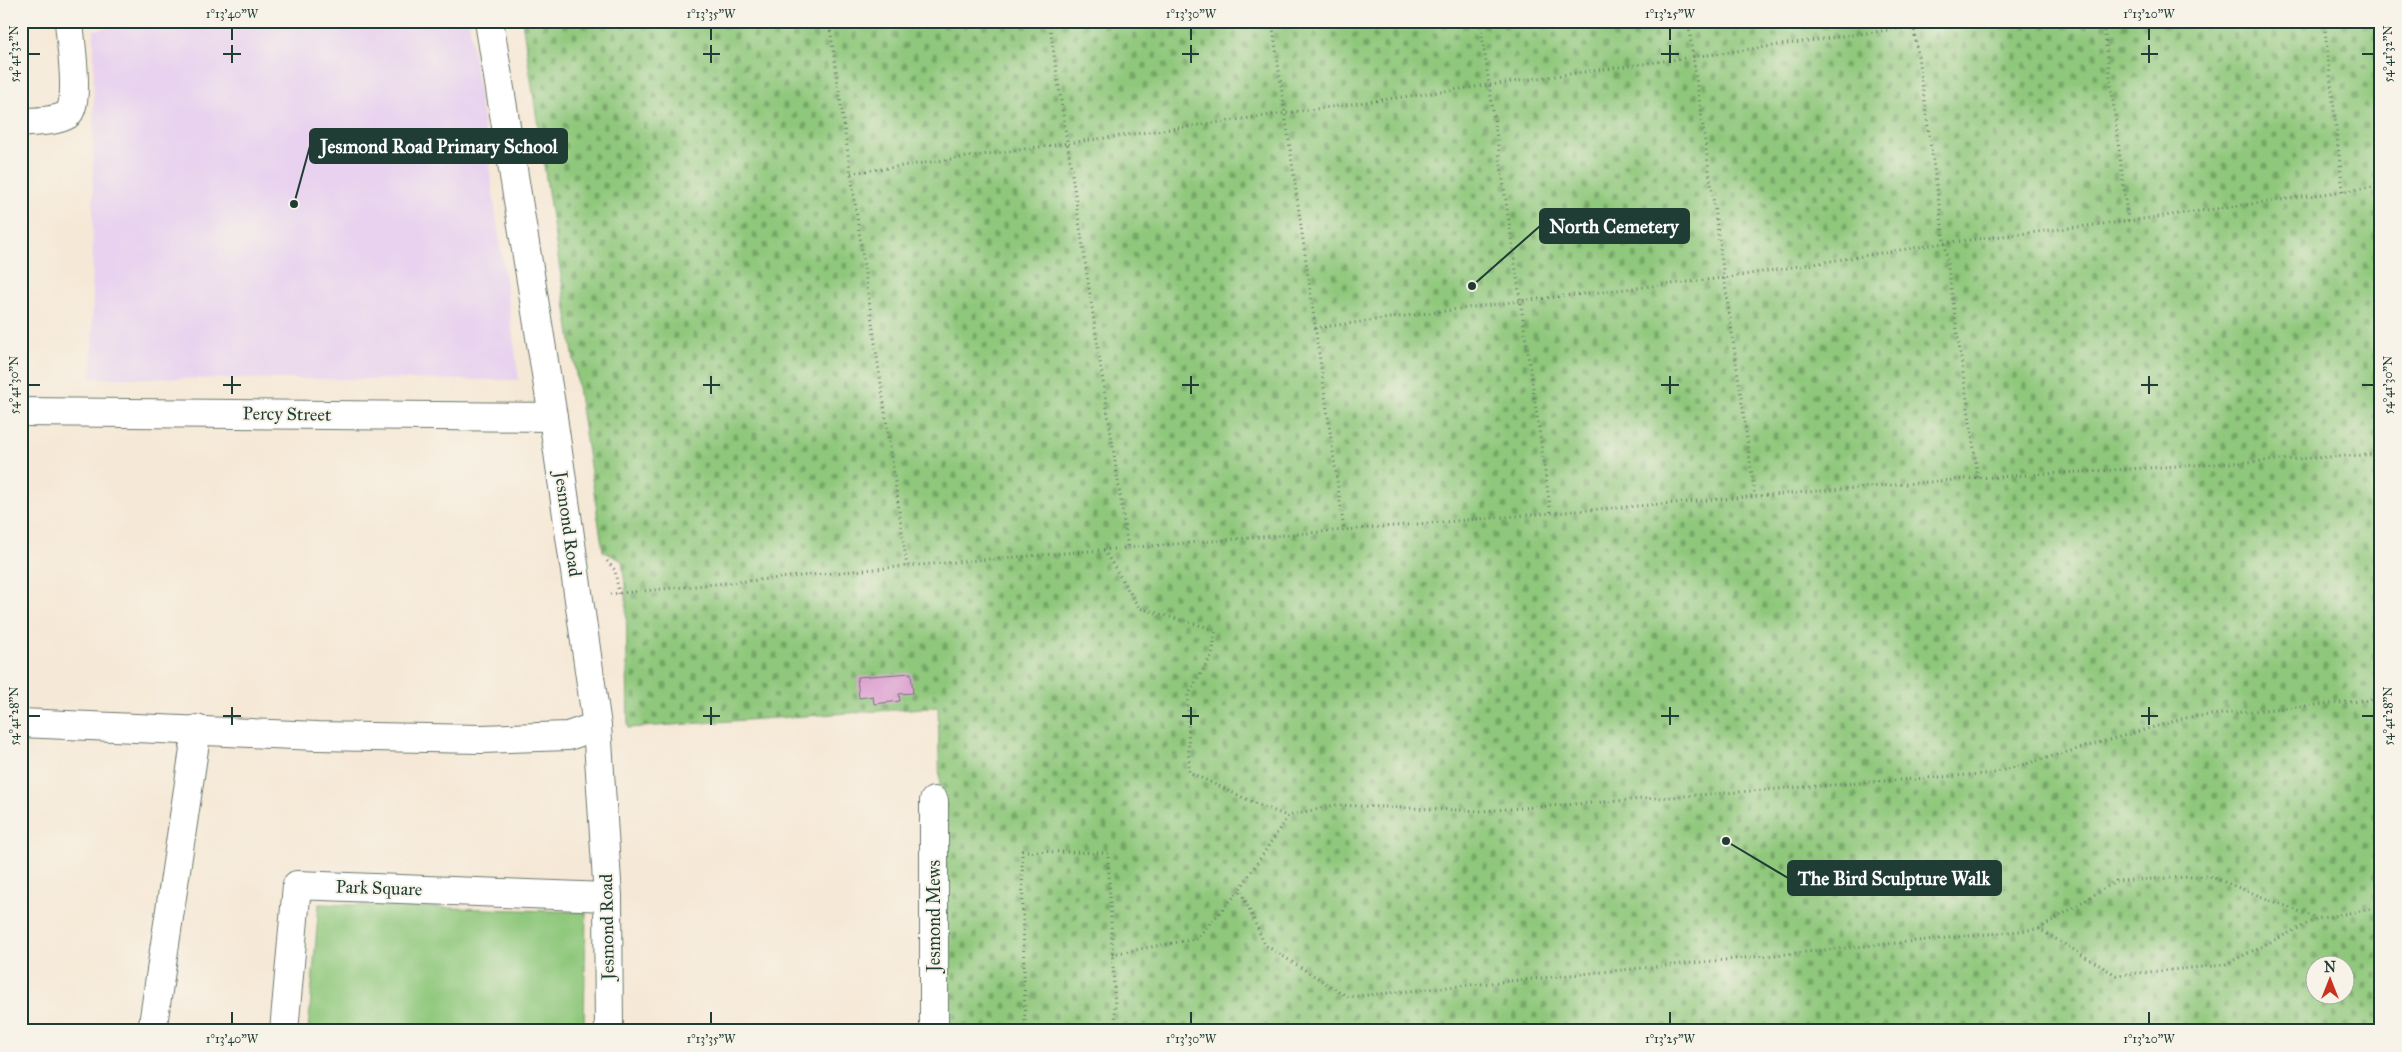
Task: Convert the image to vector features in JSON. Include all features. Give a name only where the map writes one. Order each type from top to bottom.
[{"type":"street","points":[[21,123],[56,119],[66,115],[73,108],[75,95],[69,21]]},
{"type":"street","name":"Jesmond Road","points":[[490,21],[553,417],[597,726],[608,897],[609,1031]]},
{"type":"street","name":"Percy Street","points":[[21,412],[553,417]]},
{"type":"street","points":[[21,723],[196,729],[317,736],[482,739],[568,736],[597,726]]},
{"type":"street","points":[[152,1031],[196,729]]},
{"type":"street","name":"Jesmond Mews","points":[[934,801],[934,1031]]},
{"type":"street","name":"Park Square","points":[[284,1031],[297,885],[608,897]]},
{"type":"path","points":[[829,21],[907,566]]},
{"type":"path","points":[[1049,21],[1128,548]]},
{"type":"path","points":[[1272,21],[1344,530]]},
{"type":"path","points":[[1480,21],[1551,513]]},
{"type":"path","points":[[1688,21],[1755,496]]},
{"type":"path","points":[[1912,21],[1978,478]]},
{"type":"path","points":[[851,173],[1954,21]]},
{"type":"path","points":[[2103,21],[2128,221]]},
{"type":"path","points":[[2324,21],[2343,191]]},
{"type":"path","points":[[2363,21],[2381,42]]},
{"type":"path","points":[[1315,328],[1520,301],[1724,278],[1944,243],[2128,221],[2381,186]]},
{"type":"path","points":[[626,593],[907,566],[1978,478],[2381,454]]},
{"type":"path","points":[[1104,550],[1139,608],[1216,630],[1212,655],[1188,695],[1189,772],[1259,806],[1288,816],[1335,806],[1482,811],[1994,773],[2189,717],[2381,699]]},
{"type":"path","points":[[1112,954],[1196,939],[1240,890],[1288,816]]},
{"type":"path","points":[[1025,1031],[1022,851],[1108,853],[1116,1031]]},
{"type":"path","points":[[1240,890],[1265,946],[1348,997],[2039,929],[2116,881],[2209,876],[2317,919]]},
{"type":"path","points":[[2039,929],[2116,975],[2224,964],[2317,919],[2381,907]]},
{"type":"shaded area","points":[[150,21],[469,21],[519,380],[92,378],[94,30]]},
{"type":"green space","points":[[522,21],[2381,21],[2381,1031],[945,1031],[938,707],[628,728],[626,593],[622,561],[603,551]]},
{"type":"green space","points":[[319,904],[586,912],[584,1031],[308,1031]]},
{"type":"building","points":[[911,673],[913,693],[899,694],[900,701],[874,704],[873,696],[859,698],[857,677]]},
{"type":"place","name":"Jesmond Road Primary School","points":[[294,204]]},
{"type":"place","name":"North Cemetery","points":[[1472,286]]},
{"type":"place","name":"The Bird Sculpture Walk","points":[[1726,841]]}]
